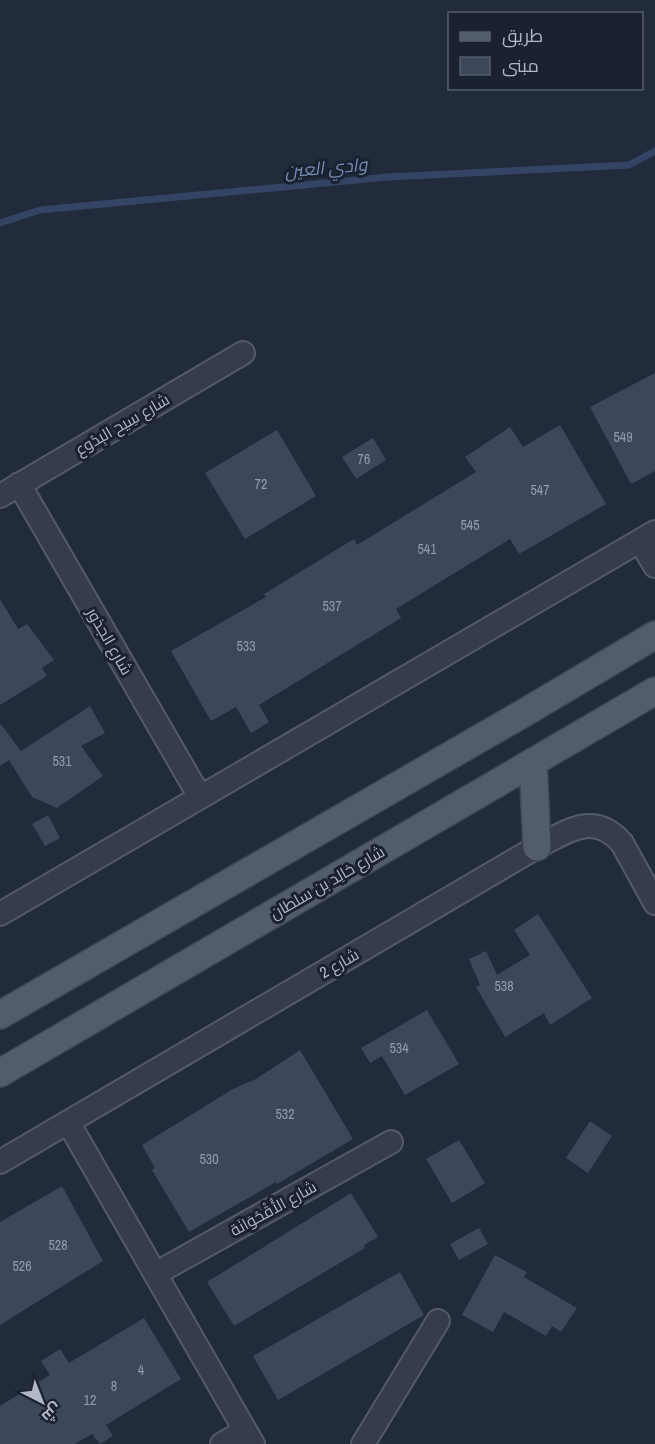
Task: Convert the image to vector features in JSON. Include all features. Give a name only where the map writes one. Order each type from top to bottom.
[{"type":"main road","points":[[0,1015],[655,635]]},
{"type":"main road","name":"شارع خالِد بن سلطان","points":[[0,1073],[655,691]]},
{"type":"main road","points":[[533,762],[537,847]]},
{"type":"street","name":"شارع سِيح البِدُوع","points":[[10,490],[243,353]]},
{"type":"street","name":"شارع الجذور","points":[[10,490],[200,797]]},
{"type":"street","points":[[0,914],[200,797],[651,555]]},
{"type":"street","name":"شارع 2","points":[[0,1162],[537,847],[577,827],[597,826],[607,830],[622,843],[655,903]]},
{"type":"street","points":[[68,1122],[249,1437],[222,1444]]},
{"type":"street","name":"شارع الأُقْحُوَانَة","points":[[155,1274],[391,1142]]},
{"type":"street","points":[[363,1444],[438,1321]]},
{"type":"building","points":[[655,373],[655,471],[631,484],[590,407]]},
{"type":"building","points":[[560,425],[606,504],[519,554],[510,539],[396,609],[401,618],[259,705],[269,722],[251,733],[236,707],[211,721],[171,651],[266,597],[264,594],[354,539],[357,545],[476,472],[465,457],[510,427],[523,447]]},
{"type":"building","points":[[277,430],[316,496],[245,539],[205,473]]},
{"type":"building","points":[[373,438],[386,460],[356,479],[342,457]]},
{"type":"building","points":[[0,599],[18,629],[27,624],[54,660],[42,668],[47,676],[0,705]]},
{"type":"building","points":[[90,706],[105,733],[81,746],[103,776],[57,808],[32,797],[9,760],[0,766],[0,723],[21,751]]},
{"type":"building","points":[[48,815],[60,838],[45,846],[32,824]]},
{"type":"building","points":[[538,914],[592,998],[550,1025],[544,1013],[505,1037],[476,987],[480,985],[469,959],[486,951],[497,975],[530,955],[514,930]]},
{"type":"building","points":[[427,1010],[459,1064],[405,1095],[382,1056],[370,1063],[361,1048]]},
{"type":"building","points":[[300,1050],[353,1139],[189,1232],[152,1170],[155,1168],[142,1145],[233,1089],[256,1079]]},
{"type":"building","points":[[590,1121],[612,1136],[588,1173],[566,1158]]},
{"type":"building","points":[[459,1140],[485,1183],[452,1203],[426,1159]]},
{"type":"building","points":[[62,1186],[103,1261],[0,1325],[0,1222]]},
{"type":"building","points":[[351,1193],[378,1237],[364,1245],[365,1248],[234,1326],[207,1282]]},
{"type":"building","points":[[479,1228],[488,1244],[459,1260],[450,1244]]},
{"type":"building","points":[[495,1255],[527,1272],[524,1277],[577,1308],[561,1332],[552,1326],[546,1336],[504,1312],[493,1332],[462,1315]]},
{"type":"building","points":[[400,1272],[424,1315],[278,1400],[253,1356]]},
{"type":"building","points":[[144,1318],[181,1379],[106,1425],[113,1436],[100,1444],[92,1434],[75,1444],[0,1444],[0,1406],[50,1375],[41,1361],[60,1349],[69,1363]]},
{"type":"waterway","name":"وادي العين","points":[[0,223],[40,210],[388,177],[629,165],[655,151]]}]
